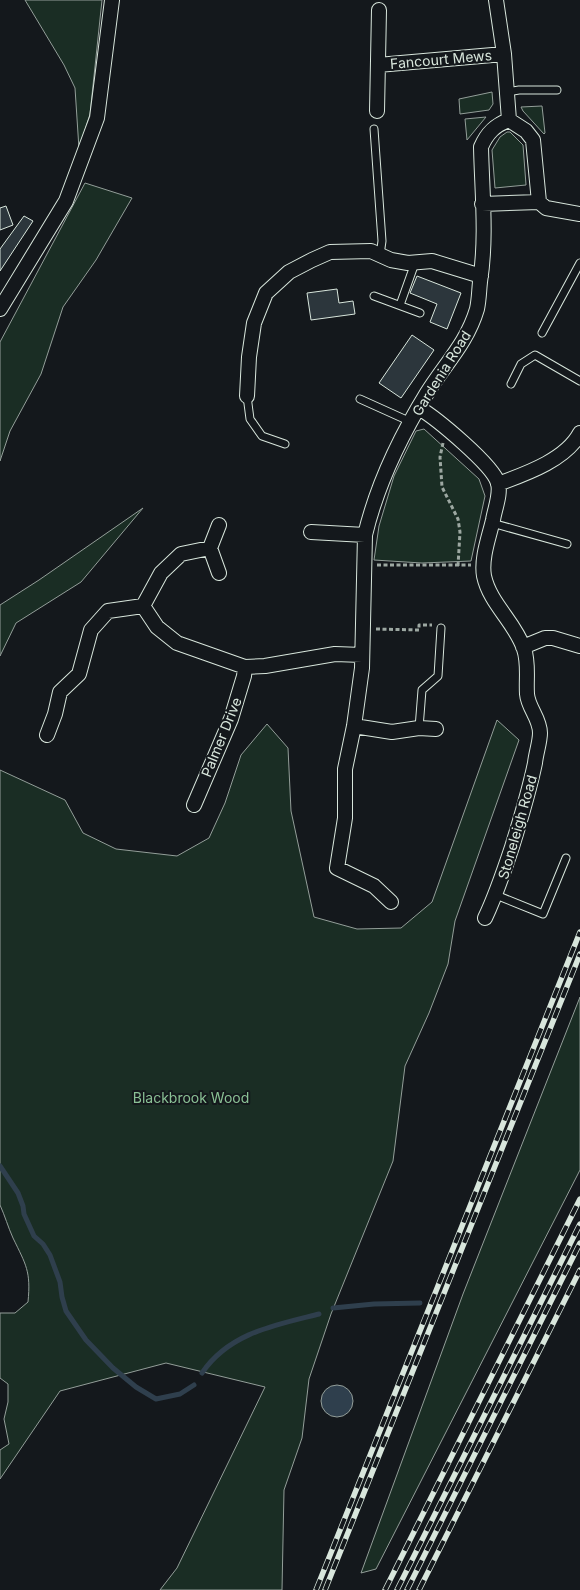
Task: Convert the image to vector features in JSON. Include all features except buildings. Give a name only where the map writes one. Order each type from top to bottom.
[{"type":"street","points":[[0,309],[66,201],[97,118],[112,0]]},
{"type":"street","points":[[496,0],[504,54],[509,120],[526,131],[533,140],[539,202]]},
{"type":"street","name":"Fancourt Mews","points":[[377,111],[379,10]]},
{"type":"street","name":"Fancourt Mews","points":[[378,64],[504,54]]},
{"type":"street","name":"Gardenia Road","points":[[391,902],[374,886],[337,868],[345,818],[345,768],[354,726],[362,655],[365,535],[370,514],[382,481],[410,422],[428,391],[461,346],[477,308],[484,253],[483,231],[485,217],[482,204],[480,147],[492,128],[509,120]]},
{"type":"street","points":[[482,204],[539,202],[546,208],[580,214]]},
{"type":"street","points":[[247,396],[249,357],[254,323],[266,292],[289,272],[330,252],[371,251],[391,260],[408,263],[432,261],[481,276]]},
{"type":"street","points":[[418,408],[450,431],[492,471],[498,484],[497,499],[484,567]]},
{"type":"street","points":[[498,484],[542,466],[566,450],[579,438]]},
{"type":"street","points":[[219,525],[210,548],[219,573]]},
{"type":"street","points":[[311,532],[365,535]]},
{"type":"street","points":[[143,606],[161,573],[181,554],[210,548]]},
{"type":"street","name":"Stoneleigh Road","points":[[484,567],[485,577],[494,601],[517,634],[524,648],[527,662],[527,694],[530,706],[537,717],[540,732],[529,793],[496,895],[485,918]]},
{"type":"street","points":[[143,606],[157,627],[177,643],[245,667],[265,666],[335,654],[362,655]]},
{"type":"street","points":[[47,735],[55,714],[60,692],[79,674],[91,630],[108,611],[143,606]]},
{"type":"street","points":[[524,648],[545,638],[553,638],[580,646]]},
{"type":"street","name":"Palmer Drive","points":[[194,805],[231,719],[245,667]]},
{"type":"street","points":[[354,726],[392,732],[419,728],[436,729]]},
{"type":"lane","points":[[507,92],[519,90],[557,90]]},
{"type":"lane","points":[[374,129],[382,241],[380,255]]},
{"type":"lane","points":[[400,305],[415,262]]},
{"type":"lane","points":[[542,333],[580,264]]},
{"type":"lane","points":[[374,296],[420,313]]},
{"type":"lane","points":[[511,384],[521,364],[535,355],[580,381]]},
{"type":"lane","points":[[247,396],[250,419],[262,436],[285,444]]},
{"type":"lane","points":[[360,399],[410,422]]},
{"type":"lane","points":[[492,523],[567,544]]},
{"type":"lane","points":[[419,728],[422,690],[438,676],[441,628]]},
{"type":"lane","points":[[496,895],[543,914],[566,858]]},
{"type":"path","points":[[450,431],[443,442],[440,458],[442,487],[458,518],[460,532],[458,566]]},
{"type":"path","points":[[363,567],[380,565],[476,565],[484,567]]},
{"type":"path","points":[[364,629],[419,630],[419,624],[441,625],[441,628]]},
{"type":"green space","points":[[25,0],[102,0],[90,114],[79,149],[75,88],[64,65]]},
{"type":"green space","points":[[492,92],[493,104],[489,110],[460,114],[459,99]]},
{"type":"green space","points":[[542,106],[545,133],[544,134],[521,107]]},
{"type":"green space","points":[[486,117],[467,140],[465,119]]},
{"type":"green space","points":[[510,132],[523,145],[526,185],[495,188],[492,150],[500,137]]},
{"type":"green space","points":[[85,183],[132,198],[96,260],[63,307],[41,374],[10,431],[0,461],[0,342]]},
{"type":"green space","points":[[424,429],[479,479],[485,496],[471,561],[422,563],[374,560],[379,526],[394,476],[416,431]]},
{"type":"green space","points":[[143,508],[81,582],[16,623],[0,656],[0,605]]},
{"type":"green space","name":"Blackbrook Wood","points":[[497,720],[519,740],[455,921],[448,964],[429,1013],[405,1066],[393,1161],[331,1314],[309,1379],[302,1438],[284,1490],[282,1590],[160,1590],[177,1568],[265,1387],[166,1363],[60,1391],[0,1479],[0,1450],[9,1444],[4,1419],[8,1402],[8,1384],[0,1378],[0,1313],[15,1313],[28,1302],[29,1283],[27,1268],[0,1205],[0,770],[65,800],[83,833],[116,849],[177,856],[209,838],[225,803],[241,755],[267,724],[288,748],[291,811],[314,917],[357,929],[401,928],[432,902]]},
{"type":"green space","points":[[580,997],[580,1170],[376,1569],[361,1573],[463,1294]]},
{"type":"water","points":[[337,1385],[349,1389],[353,1401],[349,1413],[337,1417],[325,1413],[321,1401],[325,1389]]},
{"type":"waterway","points":[[0,1166],[18,1193],[24,1214],[34,1236],[43,1244],[50,1255],[60,1282],[66,1311],[86,1340],[113,1368],[136,1387],[156,1399],[180,1394],[194,1385]]},
{"type":"waterway","points":[[333,1308],[374,1304],[420,1303]]},
{"type":"waterway","points":[[202,1373],[225,1348],[239,1340],[270,1327],[319,1314]]},
{"type":"railway","points":[[316,1590],[580,932]]},
{"type":"railway","points":[[325,1590],[580,954]]},
{"type":"railway","points":[[385,1590],[580,1199]]},
{"type":"railway","points":[[397,1590],[580,1224]]},
{"type":"railway","points":[[407,1590],[580,1243]]},
{"type":"railway","points":[[419,1590],[580,1270]]}]
